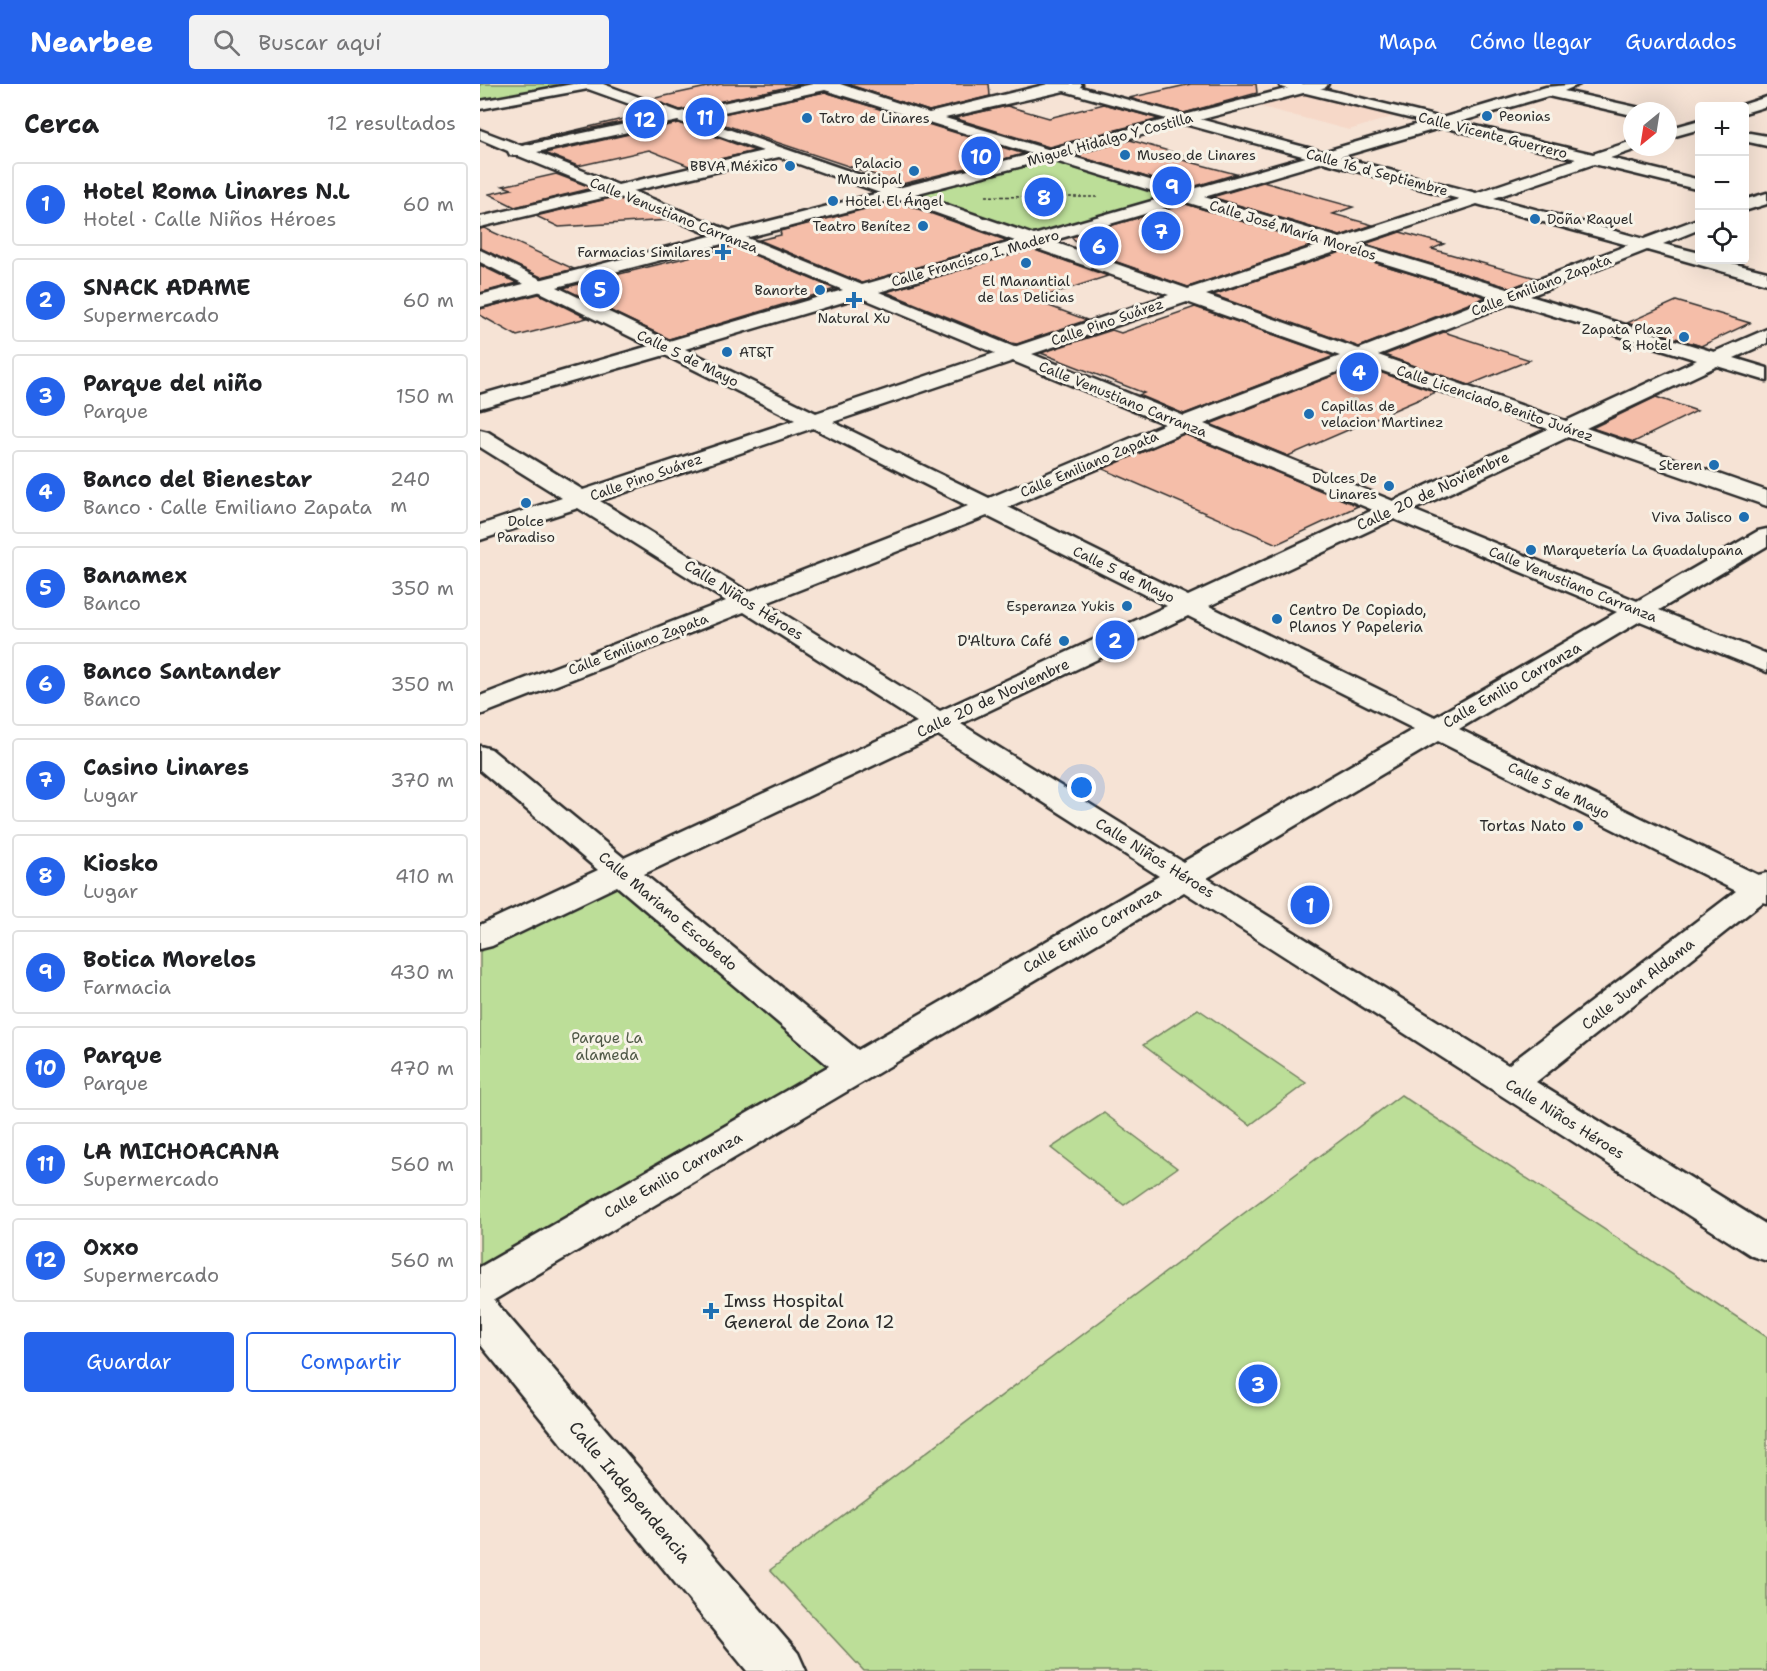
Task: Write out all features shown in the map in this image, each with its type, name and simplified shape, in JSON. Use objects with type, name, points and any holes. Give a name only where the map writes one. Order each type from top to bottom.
[{"type":"street","points":[[480,105],[590,84]]},
{"type":"street","name":"Calle Licenciado Benito Juárez","points":[[590,84],[1767,499]]},
{"type":"street","name":"Calle Vicente Guerrero","points":[[1286,84],[1695,184]]},
{"type":"street","name":"Miguel Hidalgo Y Costilla","points":[[480,301],[1322,84]]},
{"type":"street","points":[[1515,84],[1623,108]]},
{"type":"street","name":"Calle Francisco I. Madero","points":[[480,402],[1573,84]]},
{"type":"street","points":[[490,157],[826,85]]},
{"type":"street","name":"Calle José María Morelos","points":[[826,85],[1767,375]]},
{"type":"street","points":[[928,117],[1065,85]]},
{"type":"street","name":"Calle 16 d Septiembre","points":[[1065,85],[1695,259]]},
{"type":"street","points":[[1749,107],[1767,101]]},
{"type":"street","points":[[1677,120],[1695,124]]},
{"type":"street","points":[[1677,131],[1695,126]]},
{"type":"street","name":"Calle Venustiano Carranza","points":[[480,134],[1767,664]]},
{"type":"street","points":[[1749,137],[1767,141]]},
{"type":"street","name":"Calle Pino Suárez","points":[[480,533],[1623,149]]},
{"type":"street","points":[[480,222],[780,152]]},
{"type":"street","name":"Calle Emiliano Zapata","points":[[480,706],[988,507],[1184,424],[1695,225]]},
{"type":"street","name":"Calle 5 de Mayo","points":[[480,255],[1436,729],[1764,888]]},
{"type":"street","name":"Calle 16 d Septiembre","points":[[1715,264],[1767,278]]},
{"type":"street","name":"Calle 20 de Noviembre","points":[[480,938],[1767,335]]},
{"type":"street","name":"Calle Niños Héroes","points":[[480,437],[747,601],[1767,1245]]},
{"type":"street","name":"Calle Emilio Carranza","points":[[480,1288],[1767,536]]},
{"type":"street","name":"Calle Mariano Escobedo","points":[[480,754],[856,1068]]},
{"type":"street","name":"Calle Juan Aldama","points":[[1509,1084],[1764,888]]},
{"type":"street","name":"Calle Independencia","points":[[480,1313],[780,1671]]},
{"type":"shaded area","points":[[1304,92],[1399,115],[1349,130],[1254,105]]},
{"type":"green space","points":[[480,84],[564,84],[570,86],[480,103]]},
{"type":"green space","points":[[1052,160],[1168,197],[1031,236],[916,195]]},
{"type":"green space","name":"Parque La alameda","points":[[615,886],[828,1065],[480,1268],[480,949]]},
{"type":"green space","points":[[1198,1009],[1306,1083],[1250,1125],[1143,1045]]},
{"type":"green space","points":[[1401,1095],[1767,1337],[1767,1671],[864,1671],[770,1570]]},
{"type":"green space","points":[[1104,1113],[1177,1168],[1124,1205],[1051,1148]]},
{"type":"building","points":[[721,84],[802,84],[680,110],[651,99]]},
{"type":"building","points":[[847,84],[989,84],[990,96],[929,111]]},
{"type":"building","points":[[1191,84],[1256,84],[1257,93],[1184,113],[1129,98]]},
{"type":"building","points":[[825,92],[1024,154],[902,184],[704,118]]},
{"type":"building","points":[[1104,104],[1159,119],[1049,147],[954,118],[1007,106],[1049,118]]},
{"type":"building","points":[[648,113],[655,115],[521,143]]},
{"type":"building","points":[[678,123],[755,151],[689,166],[649,150],[578,166],[545,153]]},
{"type":"building","points":[[1130,140],[1183,155],[1175,158],[1236,174],[1186,189],[1074,155]]},
{"type":"building","points":[[556,174],[593,188],[515,207],[489,194],[512,189],[503,186]]},
{"type":"building","points":[[1263,182],[1353,207],[1333,214],[1373,225],[1340,236],[1212,197]]},
{"type":"building","points":[[615,197],[670,220],[559,227],[536,216]]},
{"type":"building","points":[[896,201],[1008,241],[862,283],[759,240],[781,235],[780,231]]},
{"type":"building","points":[[1186,204],[1316,244],[1188,287],[1083,250],[1071,237]]},
{"type":"building","points":[[484,228],[574,269],[541,277],[480,248],[480,229]]},
{"type":"building","points":[[1400,232],[1444,244],[1432,249],[1536,278],[1511,288],[1365,244]]},
{"type":"building","points":[[733,246],[835,289],[669,339],[563,288]]},
{"type":"building","points":[[1032,249],[1108,276],[1033,300],[1087,320],[1017,344],[886,292]]},
{"type":"building","points":[[1341,252],[1486,297],[1359,347],[1213,295]]},
{"type":"building","points":[[480,265],[517,283],[480,293]]},
{"type":"building","points":[[539,294],[587,318],[517,336],[480,315],[480,309]]},
{"type":"building","points":[[1676,301],[1750,323],[1701,346],[1627,323]]},
{"type":"building","points":[[1195,307],[1334,356],[1184,414],[1139,395],[1144,393],[1041,353],[1112,330],[1121,333]]},
{"type":"building","points":[[1444,332],[1530,360],[1469,385],[1384,355]]},
{"type":"building","name":"Capillas de velacion Martinez","points":[[1360,365],[1436,392],[1288,456],[1210,424]]},
{"type":"building","points":[[1656,397],[1697,411],[1634,442],[1592,428]]},
{"type":"building","points":[[1184,434],[1358,506],[1277,544],[1103,469]]},
{"type":"place","name":"Peonias","points":[[1487,116]]},
{"type":"place","name":"LA MICHOACANA","points":[[705,117]]},
{"type":"place","name":"Tatro de Linares","points":[[807,118]]},
{"type":"place","name":"Oxxo","points":[[645,119]]},
{"type":"place","name":"Museo de Linares","points":[[1125,155]]},
{"type":"place","name":"Parque","points":[[981,156]]},
{"type":"place","name":"BBVA México","points":[[790,166]]},
{"type":"place","name":"Palacio Municipal","points":[[914,171]]},
{"type":"place","name":"Botica Morelos","points":[[1172,186]]},
{"type":"place","name":"Kiosko","points":[[1044,197]]},
{"type":"place","name":"Hotel El Ángel","points":[[833,201]]},
{"type":"place","name":"Doña Raquel","points":[[1535,219]]},
{"type":"place","name":"Teatro Benítez","points":[[923,226]]},
{"type":"place","name":"Casino Linares","points":[[1161,231]]},
{"type":"place","name":"Banco Santander","points":[[1099,246]]},
{"type":"place","name":"Farmacias Similares","points":[[723,252]]},
{"type":"place","name":"El Manantial de las Delicias","points":[[1026,263]]},
{"type":"place","name":"Banamex","points":[[600,289]]},
{"type":"place","name":"Banorte","points":[[820,290]]},
{"type":"place","name":"Natural Xu","points":[[854,300]]},
{"type":"place","name":"Zapata Plaza & Hotel","points":[[1684,337]]},
{"type":"place","name":"AT&T","points":[[727,352]]},
{"type":"place","name":"Banco del Bienestar","points":[[1359,372]]},
{"type":"place","name":"Capillas de velacion Martinez","points":[[1309,414]]},
{"type":"place","name":"Steren","points":[[1714,465]]},
{"type":"place","name":"Dulces De Linares","points":[[1389,486]]},
{"type":"place","name":"Dolce Paradiso","points":[[526,503]]},
{"type":"place","name":"Viva Jalisco","points":[[1744,517]]},
{"type":"place","name":"Marquetería La Guadalupana","points":[[1531,550]]},
{"type":"place","name":"Esperanza Yukis","points":[[1127,606]]},
{"type":"place","name":"Centro De Copiado, Planos Y Papeleria","points":[[1277,619]]},
{"type":"place","name":"SNACK ADAME","points":[[1115,640]]},
{"type":"place","name":"D'Altura Café","points":[[1064,641]]},
{"type":"place","name":"Tortas Nato","points":[[1578,826]]},
{"type":"place","name":"Hotel Roma Linares N.L","points":[[1310,905]]},
{"type":"place","name":"Imss Hospital General de Zona 12","points":[[711,1311]]},
{"type":"place","name":"Parque del niño","points":[[1258,1384]]}]
